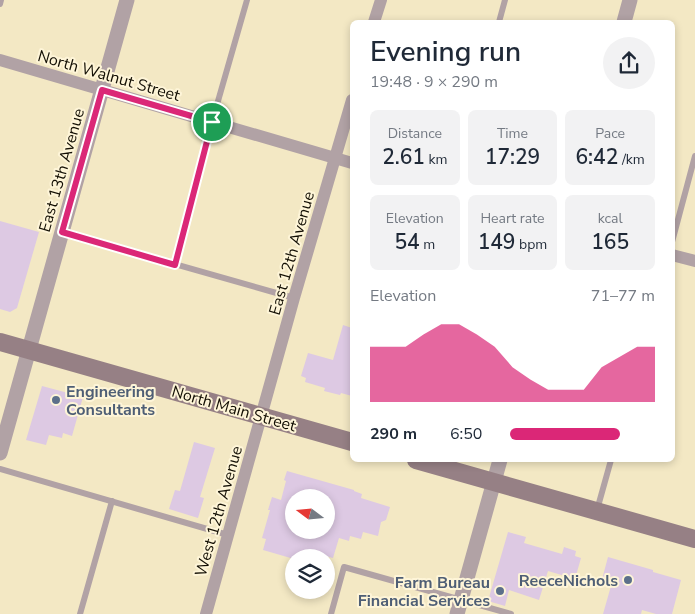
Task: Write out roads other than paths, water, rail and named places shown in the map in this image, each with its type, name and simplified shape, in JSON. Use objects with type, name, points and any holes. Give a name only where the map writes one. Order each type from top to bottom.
[{"type":"main road","name":"North Main Street","points":[[0,342],[350,441]]},
{"type":"main road","points":[[423,462],[695,539]]},
{"type":"street","name":"East 13th Avenue","points":[[0,453],[127,0]]},
{"type":"street","points":[[375,20],[381,0]]},
{"type":"street","points":[[625,20],[630,0]]},
{"type":"street","name":"North Walnut Street","points":[[0,60],[350,162]]},
{"type":"street","name":"East 12th Avenue","points":[[261,416],[350,107]]},
{"type":"street","points":[[675,256],[695,261]]},
{"type":"street","name":"West 12th Avenue","points":[[206,614],[261,416]]},
{"type":"street","points":[[459,607],[499,462]]},
{"type":"lane","points":[[0,4],[1,0]]},
{"type":"lane","points":[[175,265],[212,122],[247,0]]},
{"type":"lane","points":[[500,20],[505,0]]},
{"type":"lane","points":[[675,231],[695,156]]},
{"type":"lane","points":[[62,232],[294,298]]},
{"type":"lane","points":[[596,511],[610,462]]},
{"type":"lane","points":[[0,469],[228,535]]},
{"type":"lane","points":[[80,614],[112,501]]},
{"type":"lane","points":[[330,614],[344,567],[459,607],[511,614]]},
{"type":"place","name":"Engineering Consultants","points":[[56,400]]},
{"type":"place","name":"ReeceNichols","points":[[628,580]]},
{"type":"place","name":"Farm Bureau Financial Services","points":[[500,591]]}]
